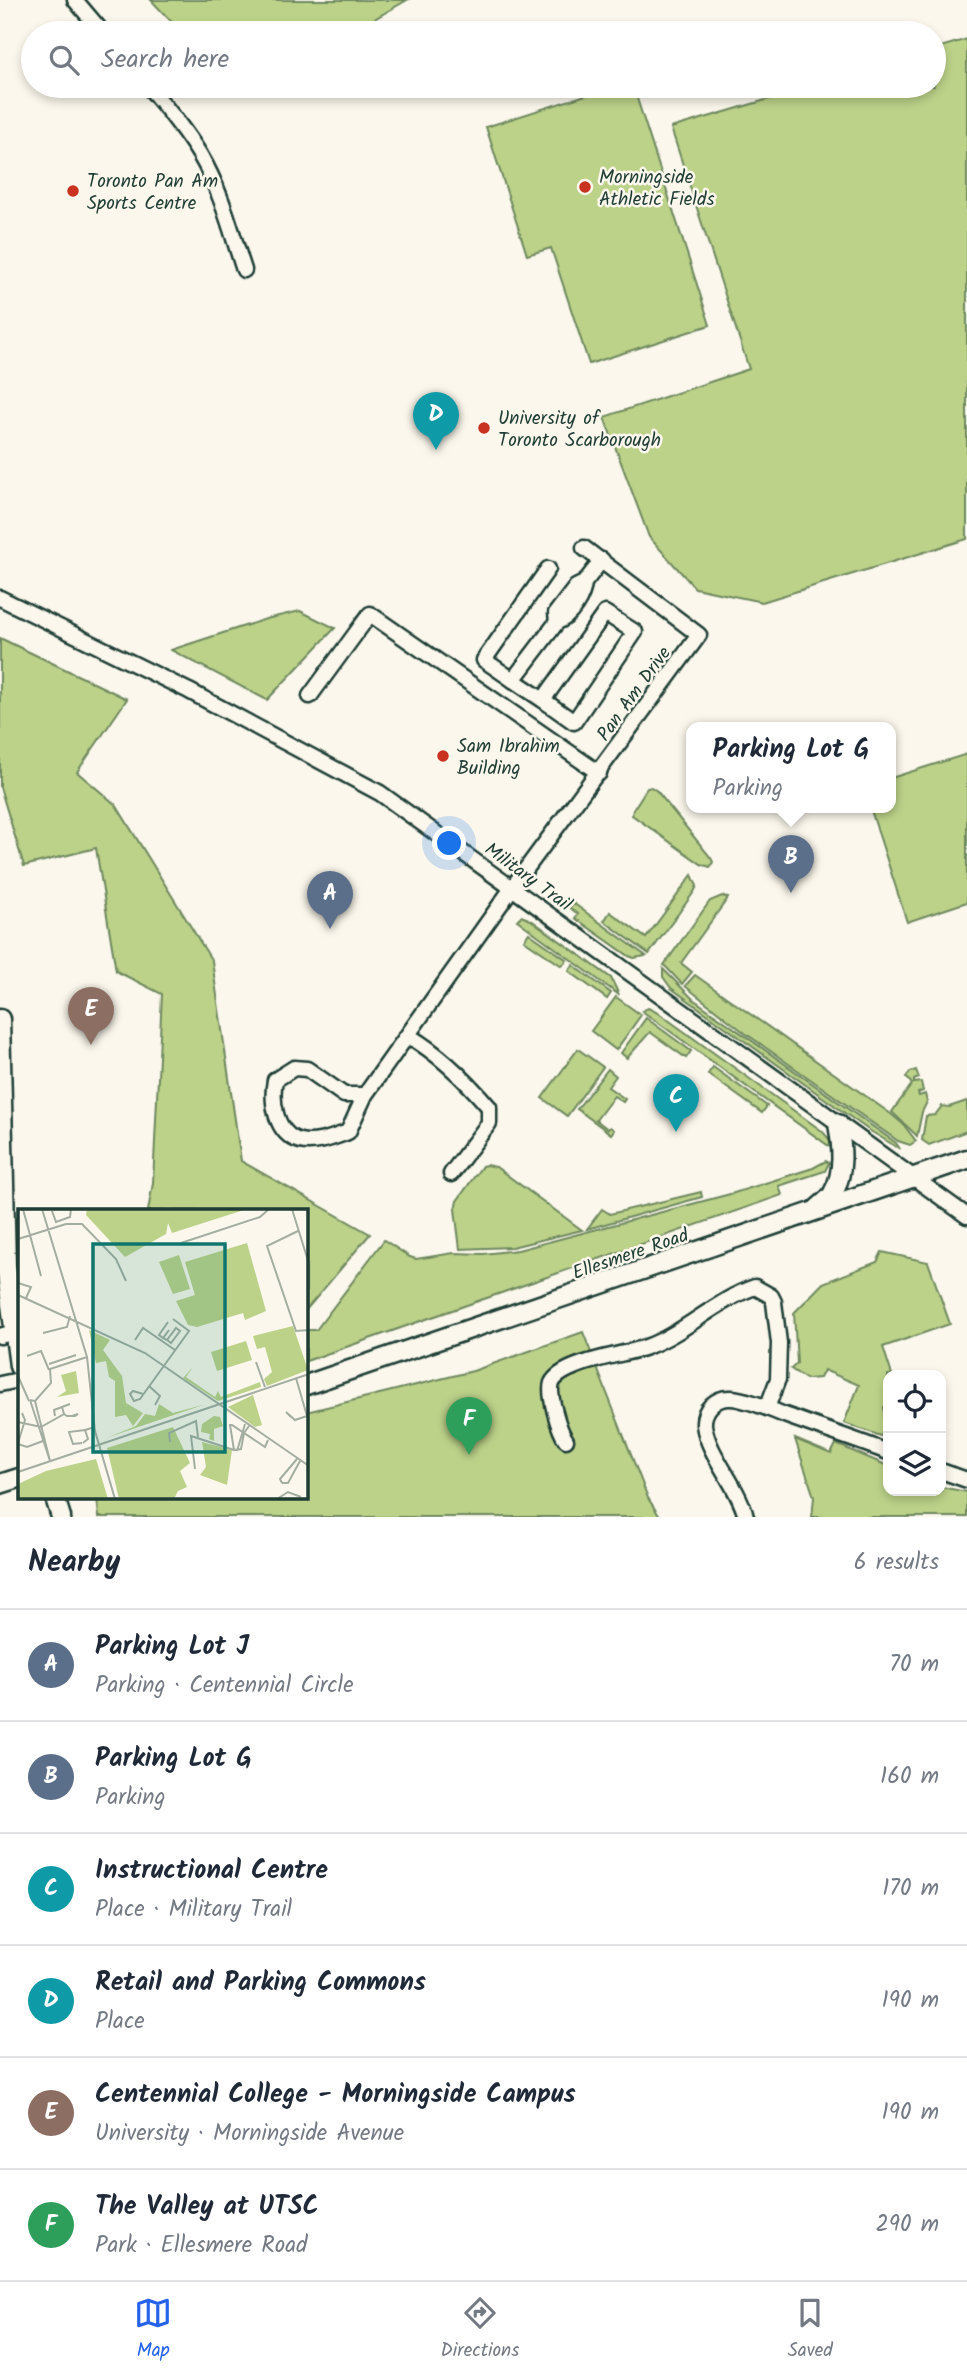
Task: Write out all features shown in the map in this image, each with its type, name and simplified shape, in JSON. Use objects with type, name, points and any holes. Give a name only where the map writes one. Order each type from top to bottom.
[{"type":"main road","points":[[0,1019],[7,1334],[18,1363]]},
{"type":"main road","points":[[814,1211],[833,1194],[839,1174],[842,1150],[838,1124]]},
{"type":"main road","name":"Ellesmere Road","points":[[308,1384],[967,1159]]},
{"type":"main road","points":[[0,1484],[18,1478]]},
{"type":"main road","points":[[56,1500],[61,1517]]},
{"type":"street","points":[[75,0],[93,21]]},
{"type":"street","points":[[159,98],[200,155],[224,209],[244,270]]},
{"type":"street","name":"Pan Am Drive","points":[[365,1095],[344,1095],[307,1069],[294,1068],[275,1080],[274,1109],[283,1130],[299,1141],[325,1140],[348,1132],[365,1095],[512,888],[699,635],[584,548]]},
{"type":"street","points":[[513,680],[557,622],[556,613],[602,560]]},
{"type":"street","points":[[543,700],[605,612],[635,632],[574,722],[484,660],[548,569]]},
{"type":"street","name":"Military Trail","points":[[0,598],[108,649],[380,793],[967,1216]]},
{"type":"street","points":[[310,696],[370,614],[599,773]]},
{"type":"street","points":[[409,1036],[433,1053],[489,1107],[489,1123],[452,1174]]},
{"type":"street","points":[[566,1440],[560,1433],[551,1391],[552,1384],[569,1368],[648,1347],[755,1287],[771,1296],[778,1331],[778,1379],[767,1408]]},
{"type":"street","points":[[0,1384],[18,1380]]},
{"type":"street","points":[[746,1517],[736,1490],[706,1433],[704,1419],[710,1407],[720,1399],[732,1398],[767,1408],[883,1450]]},
{"type":"street","points":[[946,1473],[967,1480]]},
{"type":"green space","points":[[151,0],[407,0],[371,21],[171,21]]},
{"type":"green space","points":[[967,39],[967,539],[762,602],[695,588],[649,537],[604,417],[749,369],[671,128],[772,98],[946,98],[946,45]]},
{"type":"green space","name":"Morningside Athletic Fields","points":[[577,98],[637,98],[710,325],[589,364],[551,248],[527,255],[486,127]]},
{"type":"green space","points":[[300,611],[335,628],[267,700],[171,650],[266,619]]},
{"type":"green space","points":[[0,638],[127,699],[77,772],[116,805],[212,961],[241,1161],[370,1234],[308,1308],[308,1209],[148,1209],[153,1183],[162,994],[116,971],[96,848],[24,866],[0,787]]},
{"type":"green space","points":[[967,754],[967,902],[907,922],[872,813],[896,813],[896,776]]},
{"type":"green space","points":[[651,787],[711,858],[713,862],[710,867],[701,864],[632,815],[647,788]]},
{"type":"green space","points":[[692,875],[697,886],[694,892],[649,954],[604,921],[610,912],[646,938]]},
{"type":"green space","points":[[722,896],[728,898],[681,963],[692,972],[682,984],[664,965],[710,901]]},
{"type":"green space","points":[[573,903],[646,956],[629,956],[575,918],[578,914],[570,908]]},
{"type":"green space","points":[[521,916],[531,920],[611,978],[619,995],[517,920]]},
{"type":"green space","points":[[529,933],[567,960],[562,966],[524,940]]},
{"type":"green space","points":[[573,965],[611,993],[607,999],[569,971]]},
{"type":"green space","points":[[663,969],[693,999],[896,1143],[900,1149],[867,1129],[671,988],[663,977]]},
{"type":"green space","points":[[695,975],[891,1114],[916,1141],[910,1145],[898,1141],[745,1033],[685,986]]},
{"type":"green space","points":[[616,997],[641,1015],[616,1050],[591,1031]]},
{"type":"green space","points":[[648,1008],[822,1131],[830,1140],[833,1149],[642,1011]]},
{"type":"green space","points":[[646,1018],[691,1051],[686,1058],[650,1032],[627,1058],[621,1053]]},
{"type":"green space","points":[[578,1049],[603,1067],[567,1116],[542,1098]]},
{"type":"green space","points":[[713,1067],[767,1106],[762,1113],[708,1074]]},
{"type":"green space","points":[[608,1069],[616,1076],[608,1087],[625,1099],[623,1102],[614,1096],[596,1120],[614,1130],[611,1134],[577,1109]]},
{"type":"green space","points":[[916,1070],[919,1078],[914,1080],[914,1083],[921,1082],[923,1091],[918,1093],[919,1096],[925,1094],[927,1102],[917,1136],[892,1112],[912,1084],[906,1077]]},
{"type":"green space","points":[[967,1101],[967,1131],[929,1145],[922,1140],[926,1116],[935,1115],[942,1106],[949,1107]]},
{"type":"green space","points":[[826,1161],[829,1163],[825,1171],[779,1186],[782,1195],[308,1360],[308,1330],[316,1330],[384,1240],[416,1259],[454,1253],[483,1254],[518,1250],[734,1193],[813,1168]]},
{"type":"green space","points":[[482,1166],[496,1167],[582,1230],[512,1247],[460,1249],[455,1209],[457,1201]]},
{"type":"green space","points":[[701,1192],[702,1197],[587,1229],[602,1209],[610,1214]]},
{"type":"green space","points":[[882,1252],[928,1262],[950,1324],[883,1347],[890,1370],[883,1370],[881,1436],[844,1423],[859,1385],[824,1370],[820,1378],[806,1379],[791,1369],[797,1363],[794,1313],[823,1283],[877,1262]]},
{"type":"green space","points":[[583,1332],[648,1498],[660,1517],[99,1517],[97,1500],[308,1500],[308,1412],[473,1371]]},
{"type":"green space","points":[[795,1439],[831,1454],[836,1444],[883,1464],[883,1496],[946,1496],[946,1488],[967,1492],[967,1517],[812,1517],[814,1497]]},
{"type":"place","name":"Morningside Athletic Fields","points":[[585,187]]},
{"type":"place","name":"Toronto Pan Am Sports Centre","points":[[73,191]]},
{"type":"place","name":"University of Toronto Scarborough","points":[[484,428]]},
{"type":"place","name":"Retail and Parking Commons","points":[[436,450]]},
{"type":"place","name":"Sam Ibrahim Building","points":[[443,756]]},
{"type":"place","name":"Parking Lot G","points":[[791,893]]},
{"type":"place","name":"Parking Lot J","points":[[330,929]]},
{"type":"place","name":"Centennial College - Morningside Campus","points":[[91,1045]]},
{"type":"place","name":"Instructional Centre","points":[[676,1132]]},
{"type":"place","name":"The Valley at UTSC","points":[[469,1455]]}]
